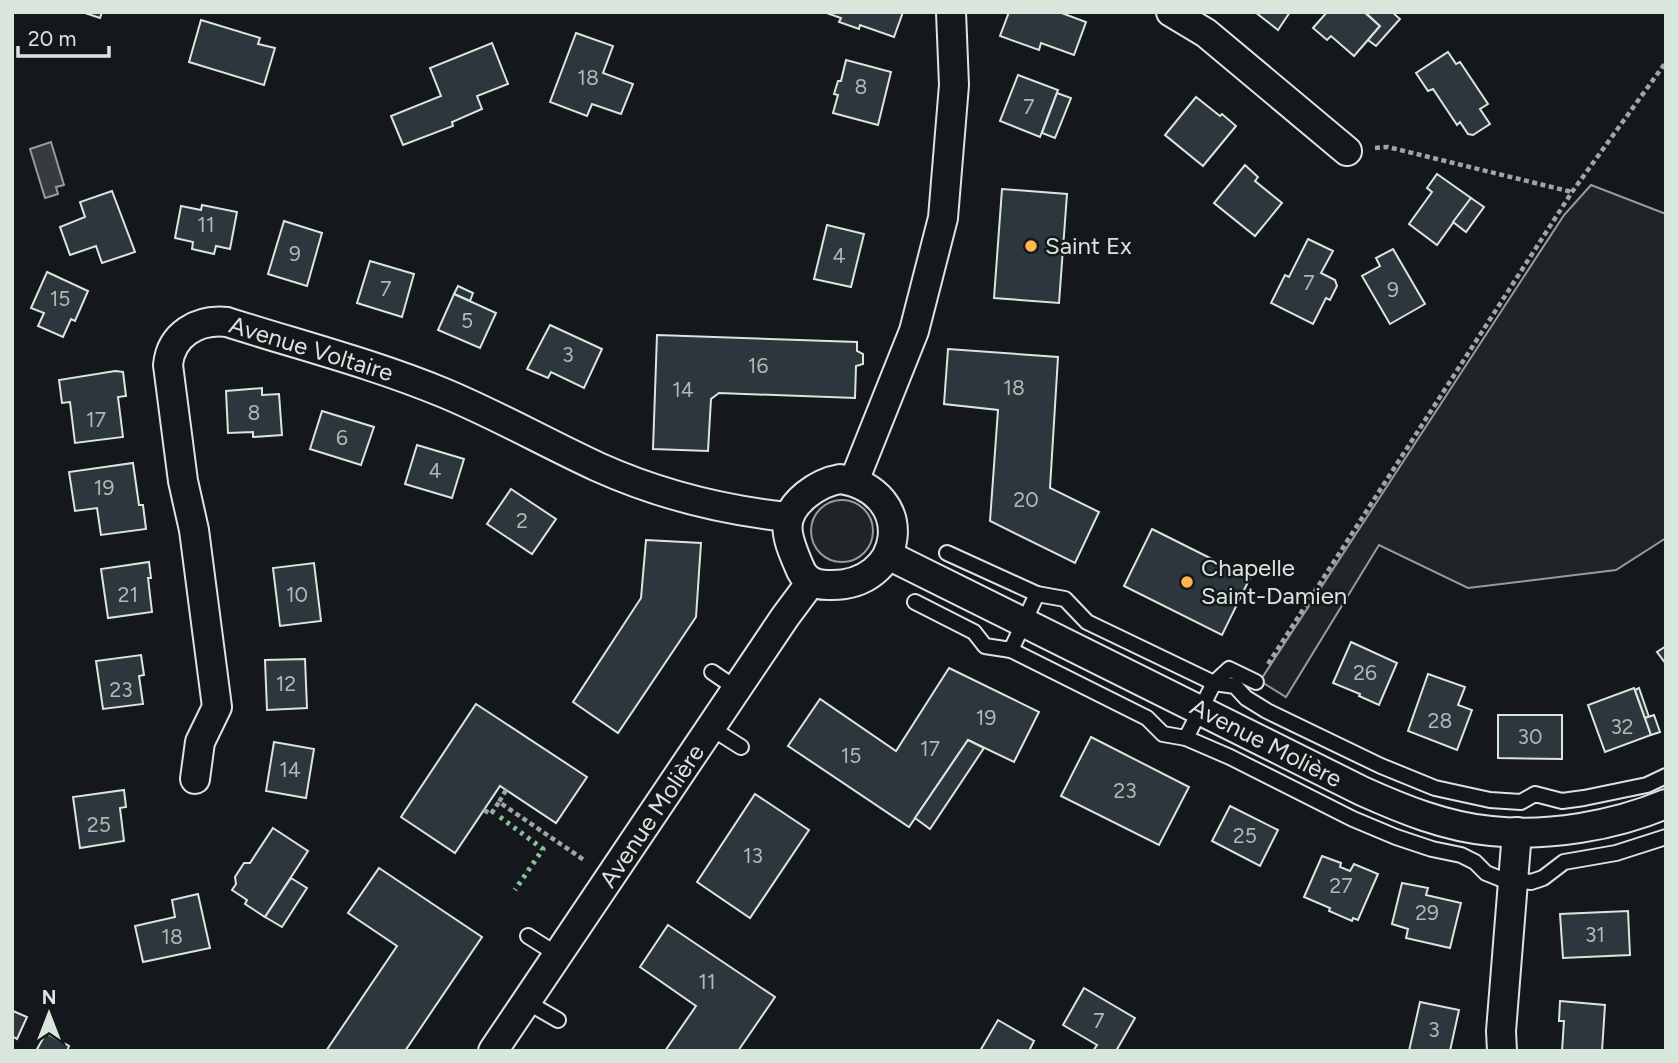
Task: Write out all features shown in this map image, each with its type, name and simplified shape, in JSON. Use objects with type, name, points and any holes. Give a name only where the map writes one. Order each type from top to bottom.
[{"type":"street","points":[[854,481],[914,331],[943,218],[954,85],[951,12]]},
{"type":"street","points":[[1171,12],[1206,33],[1347,151]]},
{"type":"street","name":"Avenue Voltaire","points":[[195,779],[200,743],[217,707],[194,530],[183,481],[168,365],[177,342],[195,325],[209,321],[226,322],[410,380],[500,419],[597,467],[669,494],[725,508],[787,517]]},
{"type":"street","points":[[830,481],[854,481],[875,492],[887,508],[893,525],[892,545],[888,555],[876,570],[855,583],[824,586],[811,582],[799,567],[788,533],[787,517],[791,508],[813,490],[830,481]]},
{"type":"street","name":"Avenue Molière","points":[[888,555],[1388,803],[1458,825],[1489,831],[1519,817],[1564,829],[1610,822],[1666,803]]},
{"type":"street","name":"Avenue Molière","points":[[494,1051],[811,582]]},
{"type":"street","points":[[1502,1051],[1501,1031],[1519,817]]},
{"type":"lane","points":[[947,553],[1037,594],[1065,599],[1087,622],[1214,683],[1235,686],[1246,698],[1266,711],[1381,766],[1435,788],[1490,800],[1519,817],[1535,794],[1562,801],[1584,798],[1647,785],[1666,776]]},
{"type":"lane","points":[[1011,650],[1037,594]]},
{"type":"lane","points":[[915,602],[974,632],[985,646],[1011,650],[1147,718],[1163,734],[1186,738],[1230,757],[1353,819],[1408,841],[1461,855],[1475,862],[1486,873],[1514,881],[1531,882],[1543,878],[1564,862],[1616,853],[1666,837]]},
{"type":"lane","points":[[1186,738],[1214,683],[1229,669],[1256,682]]},
{"type":"lane","points":[[712,672],[737,689]]},
{"type":"lane","points":[[711,728],[741,747]]},
{"type":"lane","points":[[528,936],[558,955]]},
{"type":"lane","points":[[527,1002],[558,1020]]},
{"type":"path","points":[[1256,682],[1572,192],[1666,62]]},
{"type":"path","points":[[1347,151],[1388,147],[1572,192]]},
{"type":"path","points":[[484,810],[491,814],[506,790]]},
{"type":"path","points":[[499,802],[584,860]]},
{"type":"shaded area","points":[[51,142],[64,185],[56,187],[58,194],[45,198],[30,149]]},
{"type":"shaded area","points":[[1591,185],[1666,214],[1666,538],[1616,570],[1468,588],[1379,545],[1286,697],[1260,681],[1564,215]]},
{"type":"shaded area","points":[[842,500],[864,509],[873,531],[864,553],[842,562],[820,553],[811,531],[820,509]]},
{"type":"building","points":[[82,12],[102,12],[100,18]]},
{"type":"building","points":[[824,12],[903,12],[894,37],[860,25],[859,29],[839,22],[841,18]]},
{"type":"building","points":[[1009,12],[1059,12],[1086,22],[1074,55],[1041,43],[1039,50],[1000,36]]},
{"type":"building","points":[[1255,12],[1290,12],[1278,30]]},
{"type":"building","points":[[1327,12],[1364,12],[1380,26],[1354,56],[1331,36],[1327,40],[1313,28]]},
{"type":"building","points":[[1368,12],[1392,12],[1400,19],[1376,46],[1368,40],[1380,26]]},
{"type":"building","points":[[201,20],[260,38],[258,44],[275,48],[264,85],[189,62]]},
{"type":"building","points":[[576,33],[613,46],[603,73],[633,84],[621,114],[592,104],[587,116],[550,102]]},
{"type":"building","points":[[492,43],[508,84],[477,96],[482,109],[452,122],[453,126],[403,145],[391,116],[441,96],[430,68]]},
{"type":"building","points":[[1448,52],[1456,64],[1460,62],[1488,104],[1480,109],[1490,124],[1473,135],[1468,134],[1460,122],[1457,125],[1433,89],[1428,91],[1416,73]]},
{"type":"building","points":[[846,60],[891,72],[878,125],[833,113],[838,95],[834,94],[838,81],[841,81]]},
{"type":"building","points":[[1018,75],[1058,90],[1040,137],[1000,121]]},
{"type":"building","points":[[1057,93],[1071,98],[1055,138],[1042,133]]},
{"type":"building","points":[[1196,97],[1236,126],[1203,166],[1165,135]]},
{"type":"building","points":[[1245,165],[1258,177],[1255,181],[1282,203],[1255,236],[1214,203]]},
{"type":"building","points":[[1437,174],[1471,198],[1437,245],[1409,224],[1432,192],[1427,188]]},
{"type":"building","name":"Saint Ex","points":[[1002,189],[1067,194],[1059,303],[994,298]]},
{"type":"building","points":[[112,191],[135,252],[102,263],[96,246],[70,255],[60,227],[85,217],[80,202]]},
{"type":"building","points":[[1471,198],[1484,207],[1466,232],[1453,222]]},
{"type":"building","points":[[202,205],[237,212],[230,249],[216,246],[214,254],[192,249],[193,242],[175,238],[181,206],[201,210]]},
{"type":"building","points":[[284,221],[322,233],[307,286],[268,274]]},
{"type":"building","points":[[827,225],[864,234],[851,287],[814,279]]},
{"type":"building","points":[[1308,239],[1333,251],[1321,273],[1335,280],[1337,286],[1330,300],[1326,298],[1313,324],[1271,303],[1285,275],[1289,277]]},
{"type":"building","points":[[1393,249],[1425,304],[1390,324],[1362,276],[1380,266],[1376,258]]},
{"type":"building","points":[[370,261],[414,274],[402,317],[357,303]]},
{"type":"building","points":[[47,272],[88,291],[75,321],[71,319],[63,337],[38,326],[44,313],[31,308]]},
{"type":"building","points":[[458,286],[473,293],[470,301],[454,294]]},
{"type":"building","points":[[454,294],[496,313],[480,348],[438,330]]},
{"type":"building","points":[[550,325],[602,349],[584,388],[551,372],[548,378],[527,369]]},
{"type":"building","points":[[657,335],[857,342],[857,351],[863,354],[863,364],[856,366],[855,398],[719,393],[711,399],[708,451],[653,449]]},
{"type":"building","points":[[948,349],[1058,357],[1050,488],[1099,512],[1075,563],[990,521],[998,410],[944,404]]},
{"type":"building","points":[[123,372],[126,396],[118,397],[123,437],[75,443],[70,402],[62,403],[59,380]]},
{"type":"building","points":[[262,388],[262,395],[279,394],[282,435],[253,437],[253,432],[228,433],[226,391]]},
{"type":"building","points":[[322,411],[374,427],[361,465],[310,449]]},
{"type":"building","points":[[417,445],[464,459],[452,498],[405,484]]},
{"type":"building","points":[[133,463],[139,505],[143,505],[146,529],[101,535],[97,508],[75,511],[69,472]]},
{"type":"building","points":[[511,489],[556,519],[532,554],[487,524]]},
{"type":"building","name":"Chapelle Saint-Damien","points":[[1152,529],[1250,578],[1222,635],[1124,586]]},
{"type":"building","points":[[646,540],[701,543],[696,617],[618,733],[573,702],[641,598]]},
{"type":"building","points":[[149,562],[152,612],[108,618],[101,569]]},
{"type":"building","points":[[314,563],[321,621],[280,626],[273,568]]},
{"type":"building","points":[[1351,642],[1397,663],[1379,705],[1333,683]]},
{"type":"building","points":[[1666,646],[1666,664],[1657,652]]},
{"type":"building","points":[[141,655],[144,675],[139,676],[143,704],[103,709],[96,661]]},
{"type":"building","points":[[305,659],[307,708],[267,710],[265,660]]},
{"type":"building","points":[[949,668],[1039,712],[1014,762],[968,740],[909,827],[788,746],[820,699],[896,751]]},
{"type":"building","points":[[1428,674],[1465,687],[1458,705],[1472,710],[1457,750],[1408,731]]},
{"type":"building","points":[[1634,688],[1651,735],[1605,752],[1588,705]]},
{"type":"building","points":[[1639,688],[1649,717],[1645,718],[1635,690]]},
{"type":"building","points":[[476,704],[587,777],[556,823],[500,786],[455,853],[401,817]]},
{"type":"building","points":[[1498,715],[1562,715],[1562,759],[1498,758]]},
{"type":"building","points":[[1654,715],[1660,732],[1651,735],[1645,718]]},
{"type":"building","points":[[1091,737],[1189,787],[1159,845],[1061,796]]},
{"type":"building","points":[[968,740],[984,748],[930,829],[915,818]]},
{"type":"building","points":[[274,742],[314,749],[306,798],[266,791]]},
{"type":"building","points":[[124,790],[126,807],[120,808],[124,841],[80,848],[73,797]]},
{"type":"building","points":[[755,794],[809,830],[750,918],[697,882]]},
{"type":"building","points":[[1230,806],[1278,830],[1260,866],[1212,841]]},
{"type":"building","points":[[273,828],[308,851],[265,917],[245,904],[247,900],[232,890],[236,884],[235,877],[244,863],[250,863]]},
{"type":"building","points":[[1322,856],[1341,863],[1340,867],[1350,871],[1354,864],[1378,874],[1358,920],[1353,918],[1352,921],[1304,897]]},
{"type":"building","points":[[379,868],[482,937],[405,1051],[326,1051],[397,946],[348,913]]},
{"type":"building","points":[[291,878],[307,888],[282,927],[265,917]]},
{"type":"building","points":[[1402,883],[1428,888],[1426,895],[1461,903],[1450,948],[1406,938],[1408,929],[1392,924]]},
{"type":"building","points":[[198,894],[210,948],[143,962],[135,926],[175,917],[172,900]]},
{"type":"building","points":[[1628,911],[1630,955],[1563,958],[1560,914]]},
{"type":"building","points":[[668,925],[775,997],[738,1051],[665,1051],[696,1006],[640,967]]},
{"type":"building","points":[[1084,988],[1135,1018],[1116,1051],[1093,1051],[1097,1045],[1063,1025]]},
{"type":"building","points":[[1560,1001],[1605,1005],[1602,1051],[1562,1051],[1564,1021],[1559,1021]]},
{"type":"building","points":[[1420,1002],[1459,1010],[1450,1051],[1409,1051]]},
{"type":"building","points":[[13,1011],[27,1017],[17,1039],[12,1036]]},
{"type":"building","points":[[998,1020],[1034,1041],[1029,1051],[980,1051]]},
{"type":"building","points":[[46,1033],[69,1046],[67,1051],[36,1051]]},
{"type":"hedge","points":[[500,817],[543,849],[515,890]]},
{"type":"place","name":"Saint Ex","points":[[1031,246]]},
{"type":"place","name":"Chapelle Saint-Damien","points":[[1187,582]]}]
